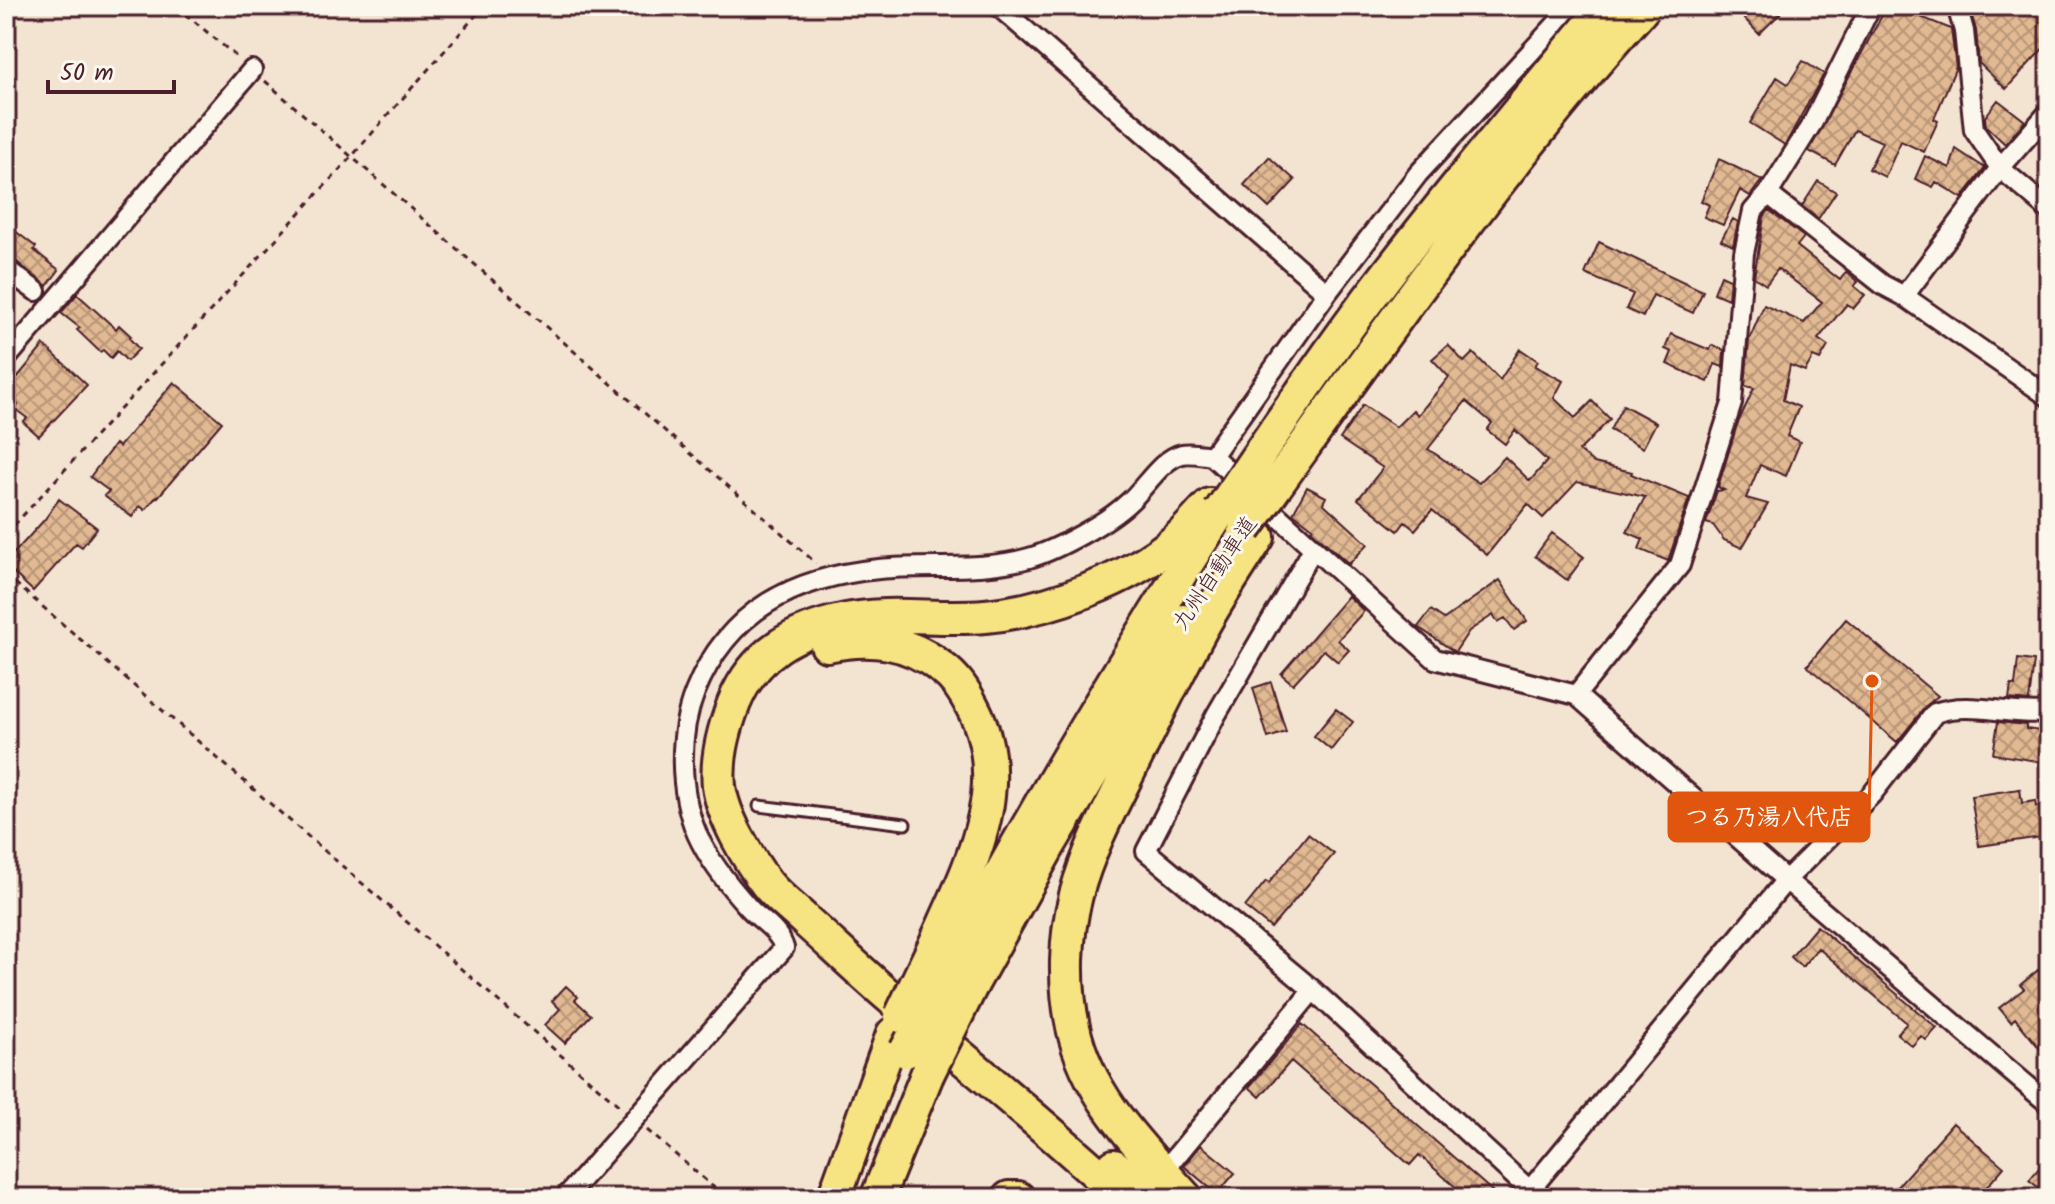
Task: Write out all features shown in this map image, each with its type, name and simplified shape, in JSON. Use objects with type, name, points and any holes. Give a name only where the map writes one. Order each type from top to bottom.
[{"type":"highway","name":"九州自動車道","points":[[837,1198],[900,1042],[952,966],[1077,739],[1233,521],[1286,413],[1359,311],[1479,159],[1606,6]]},
{"type":"highway","points":[[1186,1198],[1126,1130],[1103,1097],[1085,1063],[1073,1028],[1066,971],[1069,932],[1076,895],[1089,857],[1192,645],[1233,521],[1388,329],[1511,168],[1645,6]]},
{"type":"highway","points":[[1124,1198],[863,974],[768,886],[743,847],[719,787],[723,730],[738,694],[758,662],[794,635],[815,627],[881,615],[984,616],[1042,607],[1098,586],[1174,542],[1233,521]]},
{"type":"highway","points":[[952,966],[990,789],[989,752],[981,723],[954,677],[913,649],[875,639],[806,650],[759,692],[746,719],[738,751],[740,790],[759,837],[794,884],[1152,1198]]},
{"type":"highway","name":"九州自動車道","points":[[877,1198],[927,1075],[952,966]]},
{"type":"highway","points":[[1009,1198],[1018,1198]]},
{"type":"street","points":[[998,6],[1327,293]]},
{"type":"street","points":[[1212,456],[1327,293],[1418,174],[1573,6]]},
{"type":"street","points":[[1576,695],[1680,565],[1732,403],[1744,253],[1753,211],[1768,194],[1813,122],[1871,6]]},
{"type":"street","points":[[1957,6],[1964,31],[1974,130],[2000,168],[2049,210]]},
{"type":"street","points":[[6,359],[13,337],[252,70]]},
{"type":"street","points":[[1904,296],[2000,168],[2049,112]]},
{"type":"street","points":[[1768,194],[1883,285],[1904,296],[2049,397]]},
{"type":"street","points":[[6,269],[36,291]]},
{"type":"street","points":[[565,1198],[784,948],[782,938],[750,909],[714,864],[697,833],[692,797],[683,768],[687,721],[701,675],[725,640],[749,613],[776,596],[827,577],[879,569],[974,568],[1030,558],[1068,542],[1128,504],[1173,458],[1184,453],[1212,456],[1435,659],[1576,695],[1786,880],[2049,1104]]},
{"type":"street","points":[[1313,549],[1216,715],[1146,851],[1313,990],[1534,1194],[1786,880],[1872,794],[1935,713],[1950,708],[2029,714],[2049,712]]},
{"type":"street","points":[[1173,1160],[1313,990]]},
{"type":"lane","points":[[759,806],[905,824]]},
{"type":"path","points":[[176,6],[353,155],[815,561],[827,577]]},
{"type":"path","points":[[6,534],[353,155],[484,6]]},
{"type":"path","points":[[6,575],[726,1198]]},
{"type":"building","points":[[1750,6],[1788,6],[1759,34],[1741,15]]},
{"type":"building","points":[[1887,6],[1926,6],[1921,17],[1951,29],[1956,67],[1924,152],[1901,141],[1885,177],[1869,169],[1882,142],[1855,130],[1835,165],[1809,151]]},
{"type":"building","points":[[1969,6],[2049,6],[2049,42],[2006,89],[1979,63],[1976,30]]},
{"type":"building","points":[[1803,61],[1824,74],[1785,145],[1750,123],[1777,77],[1788,84]]},
{"type":"building","points":[[1998,100],[2025,121],[2005,144],[1986,126],[1985,117]]},
{"type":"building","points":[[1956,149],[1985,168],[1962,198],[1936,182],[1933,187],[1915,179],[1925,156],[1950,168]]},
{"type":"building","points":[[1269,157],[1295,180],[1269,208],[1244,185]]},
{"type":"building","points":[[1719,159],[1762,180],[1750,196],[1740,190],[1723,225],[1704,217],[1709,205],[1701,201]]},
{"type":"building","points":[[1818,181],[1836,192],[1818,219],[1802,206]]},
{"type":"building","points":[[1769,210],[1804,237],[1797,246],[1840,280],[1846,272],[1858,282],[1854,286],[1865,295],[1853,309],[1847,304],[1818,339],[1828,346],[1820,360],[1813,357],[1805,371],[1790,365],[1783,400],[1799,407],[1787,436],[1800,442],[1786,476],[1760,465],[1746,498],[1768,504],[1742,548],[1724,540],[1713,525],[1706,523],[1717,491],[1724,490],[1718,487],[1737,425],[1754,388],[1745,386],[1749,340],[1764,305],[1804,323],[1822,302],[1778,269],[1766,285],[1754,277],[1764,217]]},
{"type":"building","points":[[1733,219],[1738,222],[1733,246],[1721,240]]},
{"type":"building","points":[[6,224],[59,270],[47,286],[13,259],[6,257]]},
{"type":"building","points":[[1599,242],[1703,291],[1693,313],[1653,295],[1643,317],[1626,309],[1633,294],[1585,274]]},
{"type":"building","points":[[1721,275],[1730,279],[1728,299],[1714,293]]},
{"type":"building","points":[[77,294],[116,329],[119,325],[131,336],[129,338],[139,349],[127,361],[117,351],[111,358],[103,350],[100,352],[77,330],[80,328],[61,313]]},
{"type":"building","points":[[1671,334],[1710,350],[1712,345],[1724,350],[1723,367],[1715,364],[1708,382],[1667,364],[1672,352],[1665,349]]},
{"type":"building","points":[[44,345],[87,385],[39,436],[23,422],[27,418],[15,409],[18,405],[6,394],[6,371],[16,379]]},
{"type":"building","points":[[1448,345],[1464,362],[1473,353],[1500,380],[1520,349],[1538,361],[1535,366],[1563,381],[1554,398],[1575,418],[1592,401],[1610,419],[1579,451],[1594,463],[1632,472],[1689,498],[1668,561],[1639,549],[1643,539],[1627,532],[1645,497],[1577,482],[1543,518],[1528,504],[1487,555],[1432,510],[1415,530],[1405,522],[1398,531],[1358,499],[1383,468],[1340,439],[1363,405],[1396,427],[1413,410],[1418,415],[1449,377],[1432,359]],"holes":[[[1466,401],[1492,423],[1487,430],[1505,444],[1515,430],[1547,461],[1530,481],[1505,457],[1479,483],[1428,449]]]},
{"type":"building","points":[[174,382],[222,422],[158,497],[145,510],[140,506],[132,517],[104,496],[109,491],[90,477],[115,444],[119,447]]},
{"type":"building","points":[[1623,405],[1656,423],[1643,448],[1610,430]]},
{"type":"building","points":[[1307,487],[1326,497],[1323,503],[1368,544],[1349,564],[1293,513]]},
{"type":"building","points":[[59,499],[97,528],[82,547],[76,543],[33,591],[6,566],[6,562]]},
{"type":"building","points":[[1552,533],[1584,557],[1567,580],[1535,556]]},
{"type":"building","points":[[1500,580],[1527,621],[1514,630],[1505,618],[1498,622],[1493,615],[1469,631],[1455,652],[1418,627],[1431,610],[1444,619]]},
{"type":"building","points":[[1348,596],[1364,611],[1338,640],[1349,650],[1338,662],[1324,650],[1293,684],[1281,674]]},
{"type":"building","points":[[1846,619],[1938,696],[1897,742],[1807,666]]},
{"type":"building","points":[[2018,659],[2034,661],[2029,701],[2009,699],[2011,685],[2015,686]]},
{"type":"building","points":[[1271,682],[1286,732],[1268,738],[1253,688]]},
{"type":"building","points":[[1336,709],[1353,722],[1331,750],[1314,736]]},
{"type":"building","points":[[1998,722],[2026,725],[2026,729],[2048,732],[2043,762],[1993,754]]},
{"type":"building","points":[[2020,789],[2022,803],[2035,801],[2036,807],[2046,805],[2049,836],[1979,846],[1971,796]]},
{"type":"building","points":[[1308,834],[1334,854],[1271,928],[1245,907],[1266,881],[1269,883]]},
{"type":"building","points":[[1817,926],[1937,1028],[1926,1040],[1921,1036],[1912,1046],[1897,1034],[1907,1023],[1818,948],[1802,967],[1791,957]]},
{"type":"building","points":[[2038,970],[2049,984],[2049,1060],[2015,1018],[2011,1022],[1999,1008],[2024,989],[2020,985]]},
{"type":"building","points":[[566,986],[591,1015],[565,1043],[545,1025],[560,1009],[552,1001]]},
{"type":"building","points":[[1302,1024],[1500,1198],[1468,1198],[1419,1155],[1410,1165],[1291,1061],[1260,1097],[1249,1087]]},
{"type":"building","points":[[1953,1123],[2004,1167],[1977,1198],[1887,1198]]},
{"type":"building","points":[[1201,1145],[1235,1173],[1217,1194],[1184,1166]]},
{"type":"building","points":[[2049,1156],[2049,1196],[2029,1180]]},
{"type":"place","name":"つる乃湯八代店","points":[[1872,681]]}]
